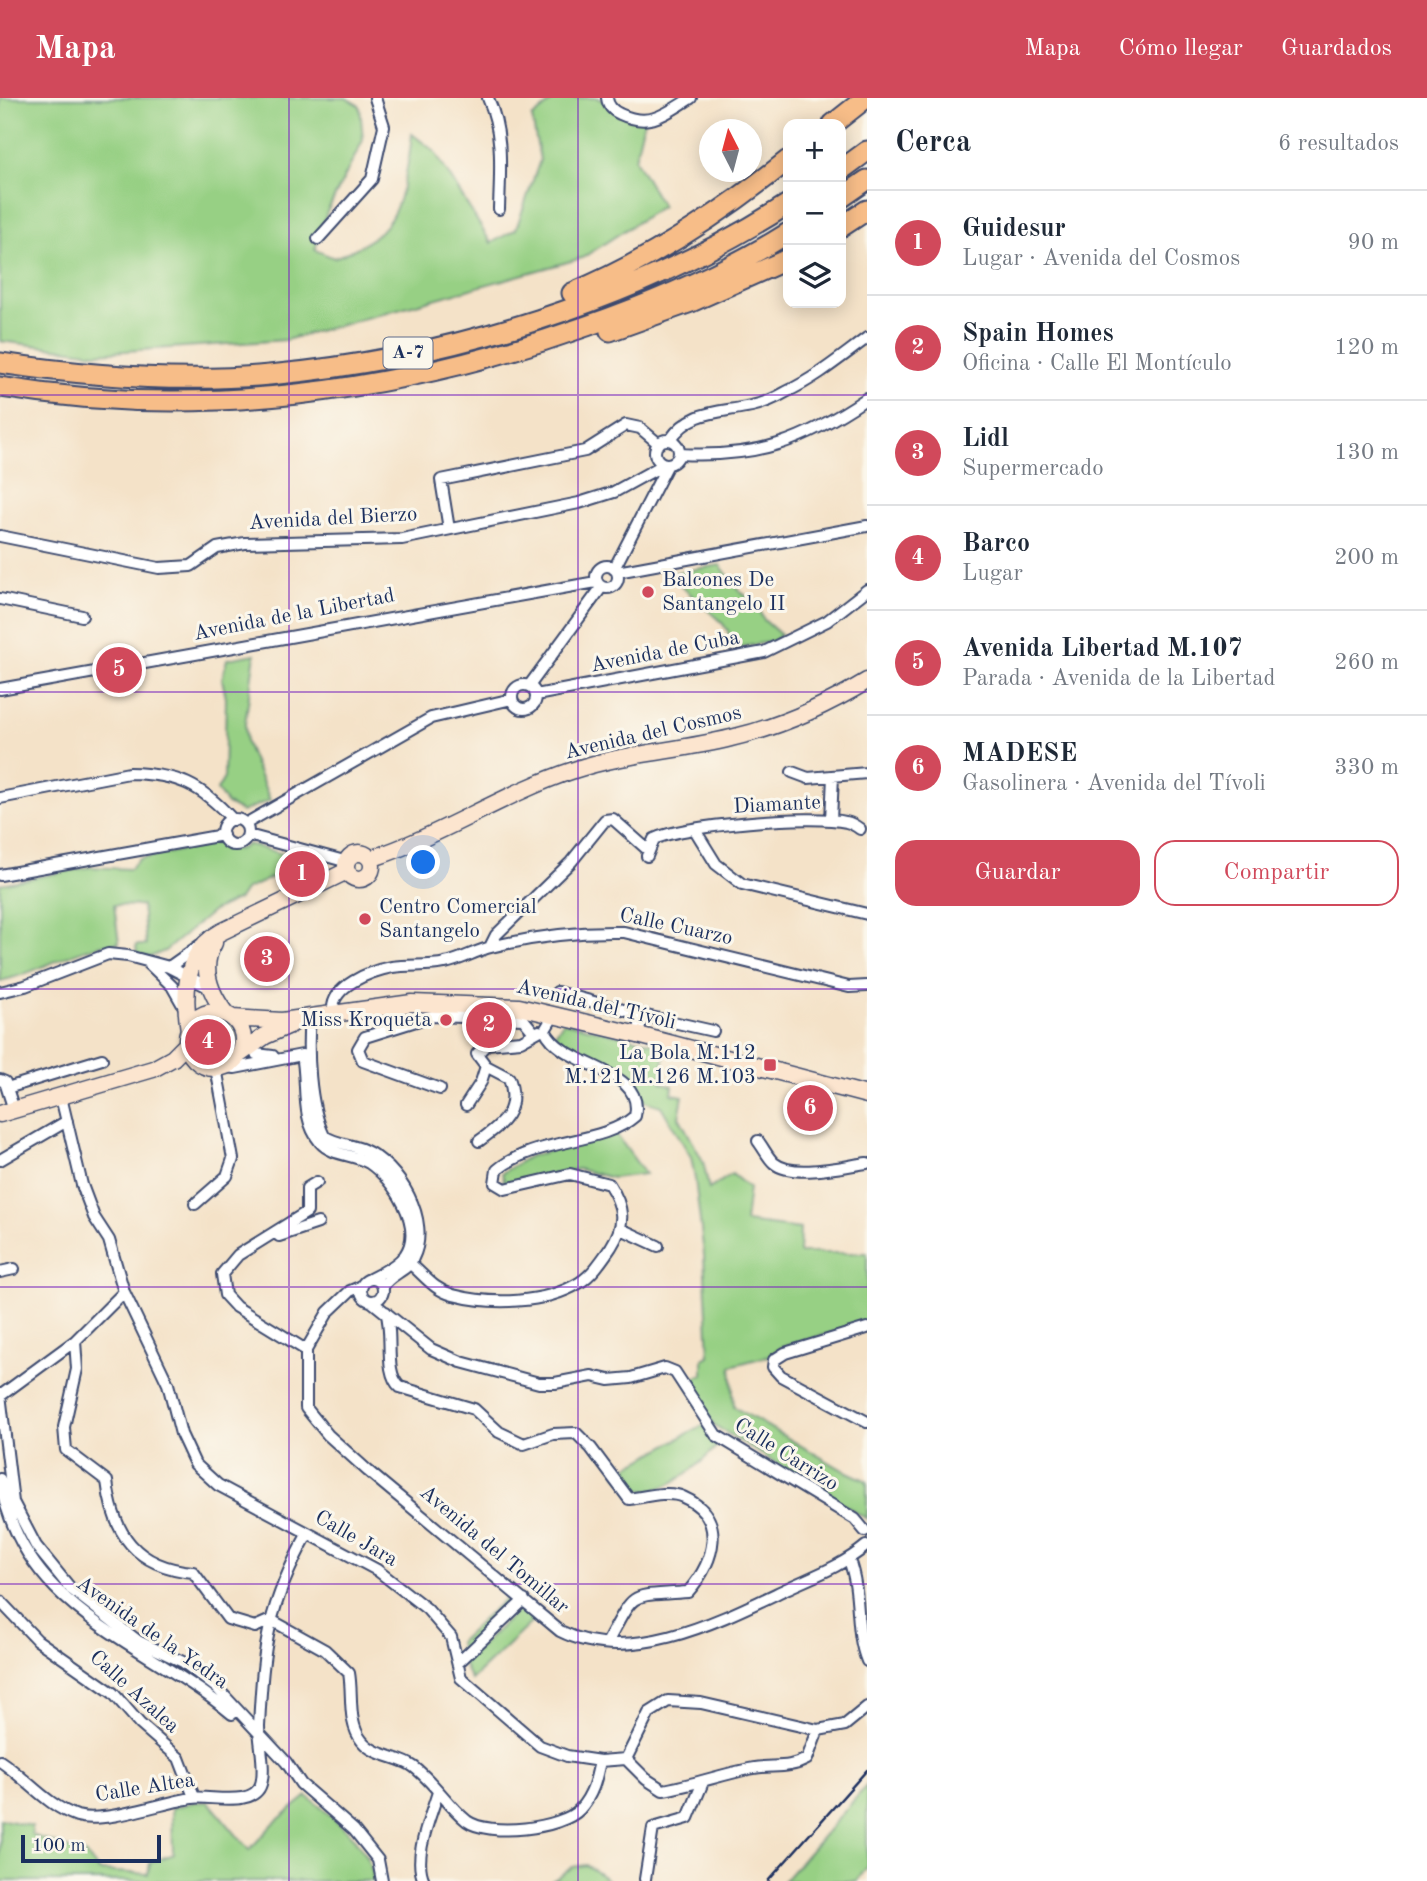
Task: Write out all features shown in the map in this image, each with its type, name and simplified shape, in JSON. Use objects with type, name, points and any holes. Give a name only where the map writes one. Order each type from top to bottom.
[{"type":"highway","points":[[838,119],[853,98]]},
{"type":"highway","points":[[840,119],[866,98]]},
{"type":"highway","points":[[846,166],[867,151]]},
{"type":"highway","points":[[332,366],[498,321],[601,281],[674,242],[723,211],[783,164]]},
{"type":"highway","points":[[846,195],[867,180]]},
{"type":"highway","name":"A-7","points":[[0,363],[103,375],[159,378],[270,375],[404,354],[524,324],[667,268],[783,207]]},
{"type":"highway","points":[[846,224],[867,210]]},
{"type":"highway","points":[[846,230],[867,218]]},
{"type":"highway","name":"A-7","points":[[0,387],[94,399],[237,400],[346,389],[508,353],[625,313],[693,284],[783,236]]},
{"type":"highway","points":[[237,400],[317,401],[453,379],[635,323],[783,261]]},
{"type":"main road","name":"Avenida del Cosmos","points":[[348,866],[356,854],[370,859],[536,783],[614,758],[730,739],[769,728],[805,715],[867,681]]},
{"type":"main road","points":[[200,1064],[191,1055],[184,1007],[189,975],[206,943],[348,866]]},
{"type":"main road","points":[[7,1112],[153,1069],[200,1064],[221,1068],[245,1047],[239,1024],[210,988],[206,966],[209,951],[217,938],[231,929]]},
{"type":"main road","name":"Avenida del Tívoli","points":[[230,1016],[282,1021],[412,1003],[519,1007],[638,1034],[867,1096]]},
{"type":"main road","points":[[153,1069],[173,1058],[204,1014],[230,1016]]},
{"type":"main road","name":"Avenida del Tívoli","points":[[245,1047],[310,1017]]},
{"type":"street","points":[[318,239],[372,179],[384,126],[375,98]]},
{"type":"street","points":[[488,98],[495,113],[501,148],[499,209]]},
{"type":"street","points":[[607,98],[616,112],[638,122],[658,118],[691,98]]},
{"type":"street","points":[[659,444],[670,440],[678,428],[703,413],[750,407],[787,392],[817,376],[867,338]]},
{"type":"street","points":[[679,454],[728,456],[788,443],[867,398]]},
{"type":"street","points":[[449,529],[440,480],[585,451],[626,425],[640,428],[659,444]]},
{"type":"street","points":[[598,585],[614,586],[615,570],[666,464],[675,461],[679,454],[677,445],[670,440]]},
{"type":"street","points":[[659,444],[656,455],[666,464]]},
{"type":"street","name":"Avenida del Bierzo","points":[[0,536],[173,568],[191,566],[217,548],[245,543],[402,539],[579,503],[614,492],[666,464]]},
{"type":"street","points":[[512,699],[519,708],[529,708],[535,703],[532,691],[598,585],[600,568],[607,566],[615,570],[867,526]]},
{"type":"street","name":"Avenida de la Libertad","points":[[0,689],[598,585]]},
{"type":"street","name":"Avenida de Cuba","points":[[532,691],[764,652],[828,621],[867,590]]},
{"type":"street","points":[[0,599],[82,616]]},
{"type":"street","points":[[512,699],[516,689],[532,691]]},
{"type":"street","points":[[246,829],[431,718],[512,699]]},
{"type":"street","points":[[792,772],[808,778],[867,773]]},
{"type":"street","points":[[0,798],[129,773],[145,773],[205,791],[233,820],[246,829],[348,866]]},
{"type":"street","points":[[831,820],[833,776]]},
{"type":"street","name":"Diamante","points":[[490,947],[496,935],[572,862],[605,820],[613,819],[623,825],[647,853],[654,839],[669,832],[803,818],[848,822],[860,829]]},
{"type":"street","points":[[233,820],[225,826],[223,835],[228,842],[236,845],[244,842],[246,829]]},
{"type":"street","points":[[695,830],[716,864],[742,884],[867,914]]},
{"type":"street","points":[[0,875],[223,835]]},
{"type":"street","name":"Calle Cuarzo","points":[[333,1012],[333,1003],[342,990],[377,971],[393,967],[445,964],[490,947],[550,935],[624,932],[849,987],[867,986]]},
{"type":"street","points":[[169,967],[206,943]]},
{"type":"street","points":[[0,992],[25,986],[108,954],[128,956],[169,967],[210,988]]},
{"type":"street","points":[[146,961],[172,986],[184,1007]]},
{"type":"street","points":[[557,992],[713,1031]]},
{"type":"street","points":[[545,1030],[554,1015]]},
{"type":"street","points":[[638,1034],[642,1015]]},
{"type":"street","points":[[440,1089],[363,1061],[358,1048],[365,1037],[432,1016],[523,1019],[533,1031]]},
{"type":"street","points":[[310,1017],[307,1048],[315,1115],[324,1136],[379,1158],[398,1178],[417,1221],[418,1238],[406,1261],[388,1279],[377,1300],[336,1305]]},
{"type":"street","points":[[480,1141],[508,1116],[515,1095],[509,1078],[486,1066],[477,1054],[487,1044],[521,1041],[533,1031],[545,1030]]},
{"type":"street","points":[[406,1261],[442,1292],[473,1299],[517,1301],[550,1294],[578,1283],[597,1267],[621,1230],[622,1212],[609,1184],[570,1174],[505,1189],[495,1183],[497,1170],[507,1162],[550,1144],[612,1129],[635,1116],[637,1105],[634,1095],[621,1081],[552,1044],[545,1030]]},
{"type":"street","points":[[245,1047],[267,1057],[307,1048]]},
{"type":"street","points":[[195,1204],[228,1176],[233,1159],[221,1068],[234,1068],[300,1054],[307,1115],[322,1144],[328,1149],[368,1163],[385,1176],[402,1202],[411,1236],[406,1261]]},
{"type":"street","points":[[7,1112],[4,1084],[102,1059]]},
{"type":"street","points":[[466,1105],[481,1082],[486,1066]]},
{"type":"street","name":"Calle Jara","points":[[61,1097],[82,1185],[94,1217],[109,1240],[124,1292],[168,1384],[181,1434],[195,1464],[218,1485],[377,1570],[427,1609],[451,1637],[461,1678],[540,1746],[567,1756],[600,1761],[626,1759]]},
{"type":"street","points":[[0,1160],[67,1121]]},
{"type":"street","points":[[758,1140],[774,1163],[787,1168],[804,1171],[867,1163]]},
{"type":"street","points":[[306,1350],[236,1307],[225,1295],[222,1274],[238,1255],[307,1212],[307,1188],[317,1182]]},
{"type":"street","points":[[238,1255],[295,1229],[318,1223]]},
{"type":"street","points":[[621,1230],[658,1246]]},
{"type":"street","name":"Avenida del Tomillar","points":[[406,1261],[350,1291],[323,1319],[306,1350],[306,1408],[328,1435],[524,1600],[573,1637],[607,1643],[668,1636],[702,1626],[849,1560],[867,1546]]},
{"type":"street","points":[[0,1272],[13,1269]]},
{"type":"street","points":[[369,1300],[366,1282],[379,1282],[397,1319]]},
{"type":"street","points":[[1,1395],[75,1341],[124,1292]]},
{"type":"street","name":"Calle Carrizo","points":[[369,1300],[397,1319],[431,1349],[461,1362],[539,1383],[592,1376],[609,1380],[631,1378],[665,1368],[675,1372],[716,1435],[855,1519],[866,1530]]},
{"type":"street","points":[[386,1312],[391,1338],[392,1373],[394,1381],[400,1387],[474,1409],[499,1432],[524,1444],[554,1434],[576,1433],[591,1448],[629,1499],[682,1496],[702,1510],[711,1529],[715,1548],[703,1575],[688,1592],[640,1594],[630,1602],[607,1643]]},
{"type":"street","points":[[391,1338],[395,1329],[407,1327]]},
{"type":"street","points":[[867,1328],[785,1353],[774,1360],[773,1367],[781,1376],[867,1422]]},
{"type":"street","points":[[75,1341],[77,1368],[66,1409],[66,1450],[107,1481],[113,1519],[131,1548],[180,1571],[193,1572],[228,1619],[255,1627],[271,1620]]},
{"type":"street","name":"Avenida de la Yedra","points":[[1,1395],[13,1502],[36,1546],[71,1589],[138,1641],[183,1662],[217,1688],[259,1736]]},
{"type":"street","name":"Avenida de la Yedra","points":[[0,1479],[5,1511],[21,1544],[45,1579],[79,1611],[219,1703],[259,1736],[286,1762],[301,1784],[354,1830],[378,1860],[382,1881]]},
{"type":"street","points":[[866,1530],[861,1539],[867,1546]]},
{"type":"street","points":[[259,1736],[264,1645],[290,1566],[308,1533]]},
{"type":"street","points":[[849,1560],[857,1581],[864,1619],[861,1646],[867,1661]]},
{"type":"street","points":[[458,1663],[524,1600]]},
{"type":"street","name":"Calle Azalea","points":[[0,1601],[37,1640],[113,1693],[140,1724],[179,1758],[194,1797]]},
{"type":"street","points":[[271,1620],[325,1650],[349,1673],[351,1715],[362,1741],[386,1757],[413,1766],[469,1823],[503,1829],[545,1827],[578,1812],[595,1788],[600,1761]]},
{"type":"street","points":[[818,1730],[807,1759],[792,1768],[773,1765],[748,1769],[663,1790],[646,1780],[626,1759],[649,1713],[668,1701],[701,1703],[818,1730],[845,1725],[867,1707]]},
{"type":"street","name":"Calle Altea","points":[[0,1761],[55,1807],[81,1817],[147,1811],[194,1797],[238,1800],[257,1791],[261,1783],[259,1736]]},
{"type":"street","points":[[645,1879],[653,1828],[688,1818],[703,1782]]},
{"type":"street","points":[[424,1881],[421,1875],[421,1852],[438,1792]]},
{"type":"green space","points":[[0,98],[346,98],[360,106],[363,140],[327,212],[315,250],[334,258],[373,238],[391,218],[408,165],[412,134],[434,151],[491,243],[516,229],[540,160],[532,118],[556,98],[598,98],[644,121],[635,159],[662,206],[582,258],[286,340],[96,353],[0,341]]},
{"type":"green space","points":[[720,565],[739,590],[756,605],[764,620],[781,635],[773,641],[731,649],[728,631],[722,623],[668,574]]},
{"type":"green space","points":[[255,654],[245,724],[246,743],[270,800],[242,812],[227,804],[217,790],[224,778],[226,698],[222,679],[227,659]]},
{"type":"green space","points":[[221,842],[234,849],[248,844],[307,861],[245,890],[239,899],[213,911],[165,951],[150,957],[137,955],[136,945],[146,945],[142,906],[114,905],[119,943],[88,949],[0,981],[0,884],[90,867],[130,869],[139,859]]},
{"type":"green space","points":[[215,1019],[230,1025],[236,1040],[230,1055],[215,1061],[200,1055],[194,1040],[200,1025]]},
{"type":"green space","points":[[563,1022],[666,1046],[661,1082],[673,1086],[672,1094],[683,1096],[679,1117],[703,1161],[709,1189],[732,1174],[749,1188],[745,1222],[800,1229],[799,1253],[867,1253],[867,1323],[781,1347],[768,1356],[731,1366],[734,1407],[867,1481],[867,1519],[714,1425],[685,1380],[703,1375],[703,1359],[709,1356],[704,1255],[691,1157],[661,1106],[639,1099],[619,1076],[552,1039]]},
{"type":"green space","points":[[616,1134],[645,1174],[612,1178],[578,1169],[505,1184],[502,1173],[530,1156]]},
{"type":"green space","points":[[703,1425],[719,1444],[697,1466],[669,1484],[655,1490],[641,1490],[627,1485],[616,1473]]},
{"type":"green space","points":[[508,1596],[515,1603],[462,1656],[459,1642]]},
{"type":"green space","points":[[522,1606],[534,1620],[471,1680],[463,1663]]},
{"type":"green space","points":[[867,1785],[867,1867],[857,1881],[784,1881]]},
{"type":"green space","points":[[307,1796],[339,1823],[357,1843],[365,1854],[375,1881],[0,1881],[0,1819],[32,1826],[32,1835],[86,1855],[99,1871],[148,1874],[150,1863],[173,1854],[172,1808],[194,1802],[209,1802],[249,1850],[274,1823]]},
{"type":"green space","points":[[586,1865],[609,1881],[552,1881],[573,1867]]},
{"type":"railway","points":[[768,1881],[867,1770]]},
{"type":"place","name":"Balcones De Santangelo II","points":[[648,592]]},
{"type":"place","name":"Avenida Libertad M.107","points":[[119,670]]},
{"type":"place","name":"Guidesur","points":[[302,874]]},
{"type":"place","name":"Centro Comercial Santangelo","points":[[365,919]]},
{"type":"place","name":"Lidl","points":[[267,959]]},
{"type":"place","name":"Miss Kroqueta","points":[[446,1020]]},
{"type":"place","name":"Spain Homes","points":[[489,1025]]},
{"type":"place","name":"Barco","points":[[208,1042]]},
{"type":"place","name":"La Bola M.112 M.121 M.126 M.103","points":[[770,1065]]},
{"type":"place","name":"MADESE","points":[[810,1108]]}]
